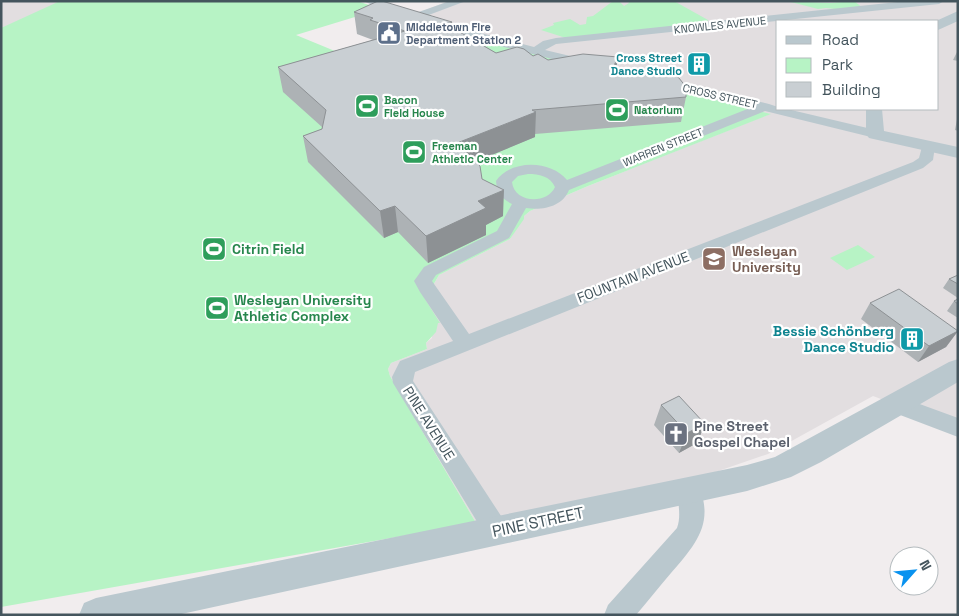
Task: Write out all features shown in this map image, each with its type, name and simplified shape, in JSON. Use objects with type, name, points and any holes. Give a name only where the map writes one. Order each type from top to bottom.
[{"type":"street","points":[[368,1],[472,36],[594,66]]},
{"type":"street","points":[[414,17],[461,1]]},
{"type":"street","name":"KNOWLES AVENUE","points":[[535,52],[547,43],[556,41],[939,1]]},
{"type":"street","points":[[939,25],[958,15]]},
{"type":"street","name":"CROSS STREET","points":[[648,79],[776,110]]},
{"type":"street","name":"WARREN STREET","points":[[521,203],[536,204],[550,201],[560,195],[563,187],[764,107]]},
{"type":"street","name":"CROSS STREET","points":[[776,110],[958,153]]},
{"type":"street","points":[[874,110],[875,134]]},
{"type":"street","name":"FOUNTAIN AVENUE","points":[[465,343],[918,165],[926,160],[928,146]]},
{"type":"street","points":[[465,343],[423,281],[430,271],[502,234],[521,203],[508,196],[502,186],[512,173],[528,169],[544,171],[557,177],[563,187]]},
{"type":"street","name":"PINE AVENUE","points":[[465,343],[407,367],[402,377],[403,383],[496,530]]},
{"type":"street","name":"PINE STREET","points":[[96,615],[747,478],[781,468],[811,453],[958,369]]},
{"type":"street","points":[[895,404],[958,428]]},
{"type":"street","points":[[618,615],[686,536],[693,520],[693,505],[689,490]]},
{"type":"shaded area","points":[[1,1],[104,1],[1,54]]},
{"type":"shaded area","name":"Wesleyan University","points":[[448,1],[958,1],[958,428],[873,396],[768,454],[698,478],[476,523],[390,376],[388,369],[391,363],[427,349],[426,343],[432,338],[425,299],[439,275],[510,239],[524,216],[530,211],[770,114],[446,31],[450,21],[421,12]]},
{"type":"green space","name":"Wesleyan University Athletic Complex","points":[[60,1],[357,1],[381,9],[296,35],[347,56],[446,31],[771,114],[588,186],[530,211],[524,216],[524,219],[510,239],[439,275],[425,299],[440,323],[438,323],[436,332],[426,343],[427,349],[391,363],[388,369],[390,376],[476,523],[1,607],[1,28]]},
{"type":"green space","points":[[613,1],[620,2],[624,6],[629,3],[628,1],[674,1],[708,20],[707,23],[566,38],[541,30],[554,25],[553,23],[570,19],[580,25],[586,24],[587,17],[593,16]]},
{"type":"green space","points":[[787,1],[830,3],[854,1],[863,8],[844,10],[818,9]]},
{"type":"green space","points":[[858,245],[875,257],[847,270],[830,258]]},
{"type":"building","name":"Freeman Athletic Center","points":[[378,1],[452,22],[446,24],[496,53],[517,47],[524,49],[533,56],[538,54],[548,60],[583,54],[618,57],[611,72],[664,68],[679,78],[686,87],[686,97],[532,110],[536,112],[457,143],[480,166],[482,179],[504,190],[478,201],[486,208],[426,236],[395,206],[380,211],[303,136],[322,129],[326,110],[278,67],[405,31],[370,20],[373,18],[354,12]]},
{"type":"building","points":[[958,275],[958,284],[949,279]]},
{"type":"building","points":[[899,289],[958,331],[929,346],[870,303]]},
{"type":"building","points":[[679,396],[705,424],[687,433],[661,405]]},
{"type":"place","name":"Middletown Fire Department Station 2","points":[[389,33]]},
{"type":"place","name":"Cross Street Dance Studio","points":[[699,64]]},
{"type":"place","name":"Bacon Field House","points":[[367,106]]},
{"type":"place","name":"Natorium","points":[[617,110]]},
{"type":"place","name":"Freeman Athletic Center","points":[[414,152]]},
{"type":"place","name":"Citrin Field","points":[[214,249]]},
{"type":"place","name":"Wesleyan University","points":[[714,259]]},
{"type":"place","name":"Wesleyan University Athletic Complex","points":[[217,308]]},
{"type":"place","name":"Bessie Schönberg Dance Studio","points":[[912,339]]},
{"type":"place","name":"Pine Street Gospel Chapel","points":[[676,434]]}]
